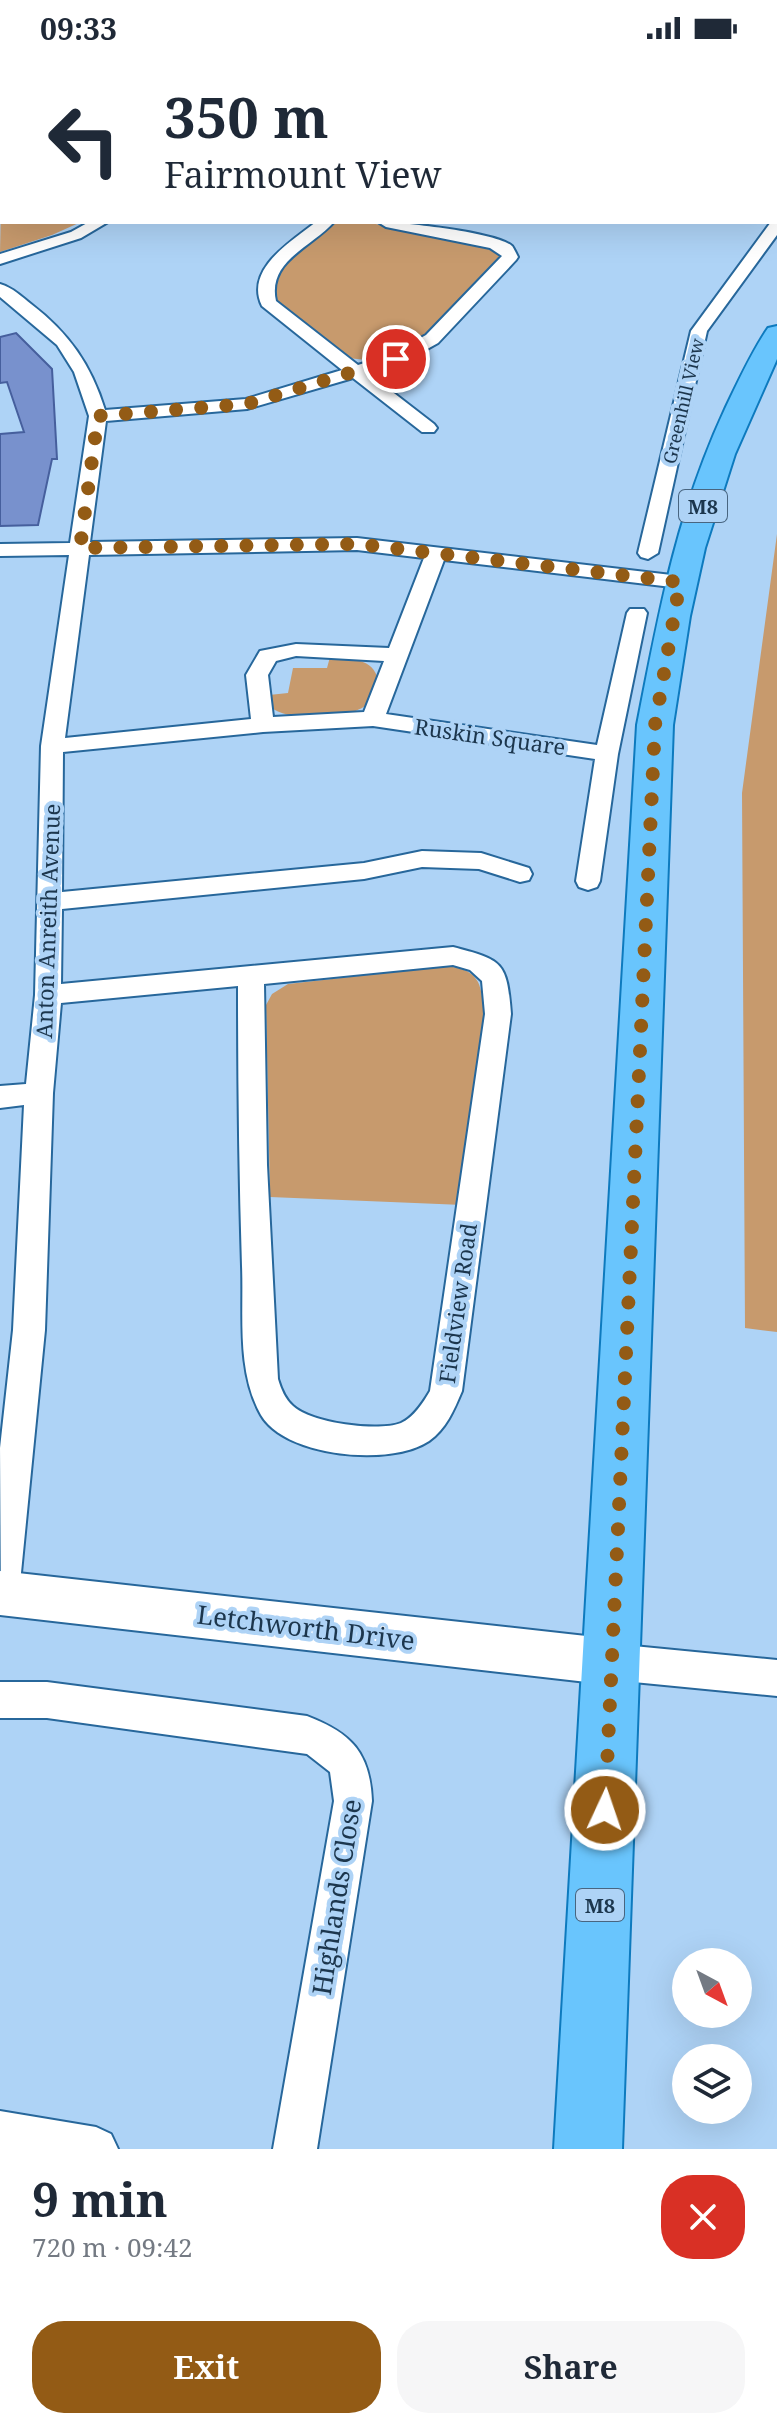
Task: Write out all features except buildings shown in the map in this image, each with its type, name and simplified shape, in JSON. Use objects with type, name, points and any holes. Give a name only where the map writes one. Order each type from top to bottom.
[{"type":"main road","name":"M8","points":[[588,2149],[664,568],[728,429],[777,334]]},
{"type":"street","points":[[0,259],[76,235],[96,224]]},
{"type":"street","points":[[324,224],[272,269],[264,284],[268,303],[428,428]]},
{"type":"street","points":[[98,416],[247,404],[354,372],[423,346],[510,257],[506,249],[495,244],[396,224]]},
{"type":"street","name":"Greenhill View","points":[[664,568],[699,331],[777,224]]},
{"type":"street","name":"Anton Anreith Avenue","points":[[0,289],[51,325],[75,353],[90,386],[98,416],[52,746],[48,995],[39,1093],[29,1330],[1,1593]]},
{"type":"street","points":[[0,550],[357,544],[664,568]]},
{"type":"street","points":[[373,719],[437,551]]},
{"type":"street","points":[[588,881],[607,754],[637,613]]},
{"type":"street","points":[[263,725],[257,675],[268,656],[296,650],[399,655]]},
{"type":"street","name":"Ruskin Square","points":[[52,746],[263,725],[373,719],[607,754]]},
{"type":"street","points":[[49,902],[364,871],[422,859],[481,861],[520,874]]},
{"type":"street","name":"Fieldview Road","points":[[48,995],[453,956],[479,963],[495,977],[498,1014],[446,1391],[432,1417],[404,1437],[388,1441],[327,1436],[307,1430],[282,1417],[266,1393],[262,1379],[253,1165],[251,977]]},
{"type":"street","points":[[0,1097],[39,1093]]},
{"type":"street","name":"Letchworth Drive","points":[[1,1593],[613,1662]]},
{"type":"street","points":[[613,1662],[777,1678]]},
{"type":"street","name":"Highlands Close","points":[[0,1700],[47,1700],[307,1735],[321,1739],[344,1758],[353,1785],[353,1801],[295,2149]]},
{"type":"street","points":[[0,2132],[96,2149]]},
{"type":"shaded area","points":[[1,224],[77,224],[52,235],[0,252]]},
{"type":"shaded area","points":[[335,224],[376,224],[492,248],[503,255],[414,346],[375,361],[348,358],[275,299],[275,279],[284,265]]},
{"type":"shaded area","points":[[777,534],[777,1332],[745,1328],[742,793]]},
{"type":"shaded area","points":[[330,657],[364,662],[374,670],[377,676],[365,706],[345,714],[317,717],[290,715],[271,707],[269,695],[288,693],[293,668],[327,668]]},
{"type":"shaded area","points":[[446,966],[472,974],[478,982],[484,1025],[463,1205],[270,1197],[266,1005],[272,994],[288,984]]},
{"type":"route","points":[[396,359],[247,404],[98,416],[80,548],[357,544],[680,582],[655,725],[605,1810]]}]
